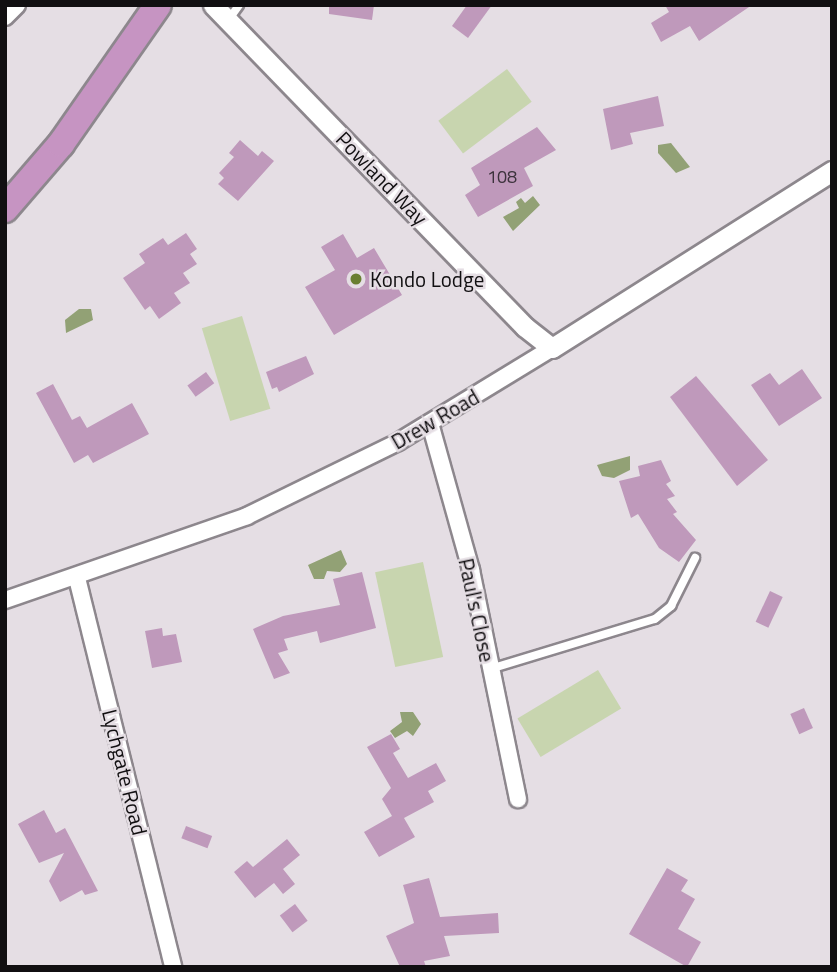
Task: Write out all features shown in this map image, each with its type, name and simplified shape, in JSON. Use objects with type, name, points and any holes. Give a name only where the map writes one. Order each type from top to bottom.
[{"type":"highway","points":[[5,209],[61,144],[158,5]]},
{"type":"street","points":[[5,17],[17,5]]},
{"type":"street","name":"Powland Way","points":[[213,5],[234,12],[525,327],[552,348]]},
{"type":"street","name":"Drew Road","points":[[5,600],[77,578],[247,516],[430,423],[832,171]]},
{"type":"street","name":"Paul's Close","points":[[430,423],[471,570],[518,799]]},
{"type":"street","name":"Lychgate Road","points":[[77,578],[173,967]]},
{"type":"lane","points":[[490,669],[655,619],[671,606],[695,558]]},
{"type":"shaded area","points":[[507,69],[532,102],[463,154],[438,121]]},
{"type":"shaded area","points":[[671,143],[690,167],[676,173],[658,153],[658,145]]},
{"type":"shaded area","points":[[533,196],[540,205],[513,231],[503,217],[519,208],[516,202],[521,198],[525,203]]},
{"type":"shaded area","points":[[79,309],[91,309],[93,320],[66,333],[65,320]]},
{"type":"shaded area","points":[[242,316],[270,409],[230,421],[202,328]]},
{"type":"shaded area","points":[[630,456],[630,470],[614,478],[602,476],[597,465]]},
{"type":"shaded area","points":[[341,550],[347,564],[340,572],[327,571],[324,579],[314,579],[308,565]]},
{"type":"shaded area","points":[[423,562],[443,657],[395,667],[375,572]]},
{"type":"shaded area","points":[[598,670],[621,709],[541,757],[517,718]]},
{"type":"shaded area","points":[[400,712],[413,712],[421,724],[413,736],[407,731],[395,738],[390,731],[402,722]]},
{"type":"building","points":[[329,5],[374,5],[372,20],[329,14]]},
{"type":"building","points":[[467,5],[492,5],[468,38],[452,26]]},
{"type":"building","points":[[665,5],[752,5],[699,41],[690,26],[661,42],[651,23],[669,12]]},
{"type":"building","points":[[658,96],[664,126],[630,133],[633,144],[611,150],[603,109]]},
{"type":"building","points":[[537,127],[556,150],[524,168],[533,186],[478,217],[465,195],[480,185],[471,168]]},
{"type":"building","points":[[240,140],[258,156],[262,151],[274,161],[238,201],[218,184],[224,178],[219,173],[234,157],[229,153]]},
{"type":"building","points":[[186,233],[197,249],[190,254],[197,264],[183,273],[190,283],[174,293],[181,303],[159,319],[150,306],[145,310],[123,278],[145,263],[139,254],[163,238],[168,245]]},
{"type":"building","name":"Kondo Lodge","points":[[343,234],[357,258],[374,248],[402,295],[334,335],[305,287],[335,270],[321,247]]},
{"type":"building","points":[[306,356],[314,374],[279,392],[277,387],[272,389],[266,372]]},
{"type":"building","points":[[802,369],[822,398],[779,426],[751,385],[770,373],[779,385]]},
{"type":"building","points":[[206,372],[214,383],[196,397],[187,386]]},
{"type":"building","points":[[696,376],[768,460],[737,486],[670,397]]},
{"type":"building","points":[[53,384],[72,420],[80,416],[87,428],[132,403],[149,434],[93,463],[88,455],[74,463],[36,393]]},
{"type":"building","points":[[661,460],[671,481],[666,484],[675,496],[667,499],[677,512],[673,514],[696,540],[679,562],[659,548],[638,514],[631,518],[619,481],[640,476],[638,466]]},
{"type":"building","points":[[362,572],[376,628],[320,643],[317,631],[284,639],[288,650],[278,653],[290,673],[274,679],[253,629],[283,616],[340,605],[333,579]]},
{"type":"building","points":[[770,591],[783,597],[768,628],[756,622]]},
{"type":"building","points":[[162,628],[163,636],[176,634],[182,662],[152,668],[145,631]]},
{"type":"building","points":[[804,708],[813,728],[799,734],[790,714]]},
{"type":"building","points":[[391,734],[400,749],[393,753],[408,778],[436,763],[446,781],[428,791],[434,802],[404,818],[415,837],[379,857],[364,832],[392,816],[382,799],[391,788],[367,747]]},
{"type":"building","points":[[44,810],[56,833],[65,828],[98,891],[85,895],[82,890],[60,902],[49,881],[64,853],[39,863],[18,824]]},
{"type":"building","points":[[186,826],[212,836],[207,848],[181,838]]},
{"type":"building","points":[[287,839],[300,855],[283,869],[295,884],[283,894],[274,883],[255,898],[234,872],[247,861],[253,867]]},
{"type":"building","points":[[667,868],[688,880],[681,891],[695,899],[678,929],[701,942],[687,967],[629,934]]},
{"type":"building","points":[[429,878],[440,917],[498,913],[499,933],[444,936],[450,956],[424,961],[426,967],[400,967],[386,936],[414,923],[403,885]]},
{"type":"building","points":[[295,904],[308,921],[292,932],[280,915]]},
{"type":"place","name":"Kondo Lodge","points":[[356,279]]}]
